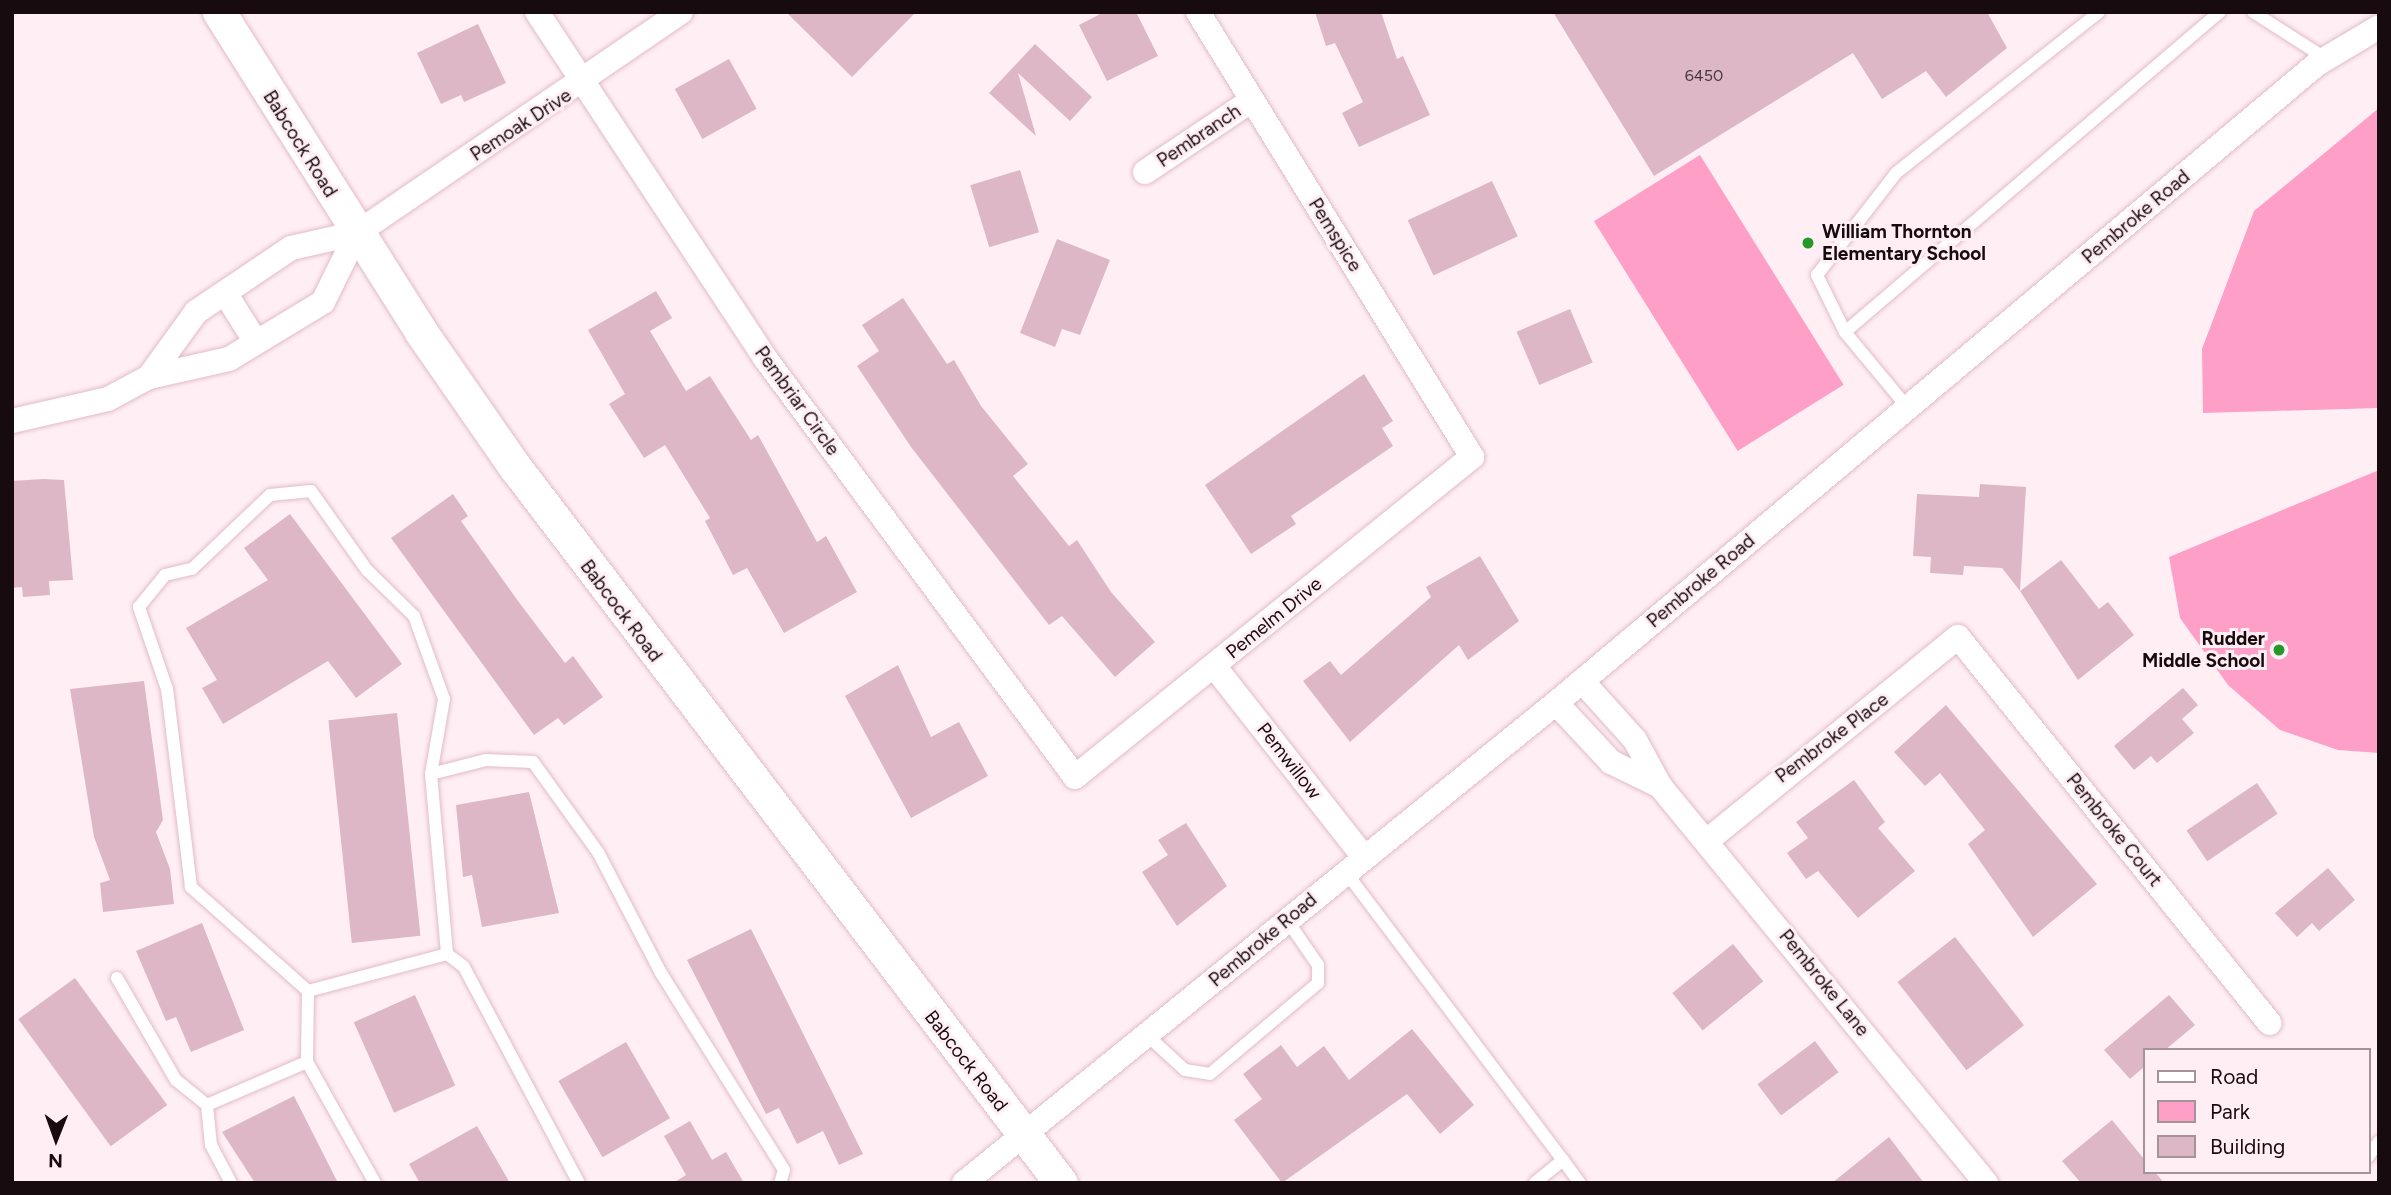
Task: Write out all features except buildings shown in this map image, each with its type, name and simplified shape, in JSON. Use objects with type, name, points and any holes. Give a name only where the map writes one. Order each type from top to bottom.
[{"type":"main road","name":"Babcock Road","points":[[219,12],[357,233],[615,606],[1061,1183]]},
{"type":"street","name":"Pembriar Circle","points":[[537,12],[765,358],[1074,777]]},
{"type":"street","name":"Pemoak Drive","points":[[357,233],[582,84],[681,12]]},
{"type":"street","name":"Pemspice","points":[[1198,12],[1472,457]]},
{"type":"street","name":"Pembroke Road","points":[[964,1183],[1148,1036],[1354,863],[1556,703],[2325,58],[2379,27]]},
{"type":"street","name":"Pembranch","points":[[1145,172],[1252,100]]},
{"type":"street","points":[[149,377],[196,312],[291,248],[357,233]]},
{"type":"street","points":[[12,421],[108,399],[149,377],[229,359],[323,302],[357,233]]},
{"type":"street","points":[[225,293],[256,342]]},
{"type":"street","name":"Pemelm Drive","points":[[1074,777],[1472,457]]},
{"type":"street","name":"Pembroke Place","points":[[1708,840],[1958,637]]},
{"type":"street","name":"Pembroke Court","points":[[1958,637],[2270,1023]]},
{"type":"street","name":"Pemwillow","points":[[1214,666],[1354,863]]},
{"type":"street","name":"Pembroke Lane","points":[[1582,681],[1635,740],[1660,786],[1708,840],[1986,1183]]},
{"type":"street","name":"Pembroke Lane","points":[[1556,703],[1611,762],[1660,786]]},
{"type":"lane","points":[[1908,408],[1845,332],[1817,275],[1896,173],[2099,12]]},
{"type":"lane","points":[[1845,332],[2220,12]]},
{"type":"lane","points":[[2253,12],[2325,58]]},
{"type":"lane","points":[[375,1183],[307,1062],[308,991],[191,887],[167,689],[139,607],[165,575],[192,569],[270,495],[311,491],[367,570],[414,616],[444,699],[431,774],[447,954],[464,967],[579,1183]]},
{"type":"lane","points":[[431,774],[486,760],[533,762],[598,852],[660,973],[784,1170],[780,1183]]},
{"type":"lane","points":[[1354,863],[1580,1183]]},
{"type":"lane","points":[[1148,1036],[1185,1070],[1210,1074],[1318,983],[1318,965],[1287,920]]},
{"type":"lane","points":[[308,991],[447,954]]},
{"type":"lane","points":[[117,978],[176,1080],[207,1105],[211,1145],[230,1183]]},
{"type":"lane","points":[[207,1105],[307,1062]]},
{"type":"lane","points":[[1535,1183],[1563,1160]]},
{"type":"green space","points":[[2379,108],[2379,408],[2203,413],[2202,349],[2254,211]]},
{"type":"green space","points":[[1700,155],[1844,385],[1738,451],[1594,221]]},
{"type":"green space","points":[[2379,470],[2379,753],[2338,750],[2280,730],[2228,685],[2180,618],[2169,557]]},
{"type":"place","name":"William Thornton Elementary School","points":[[1808,243]]},
{"type":"place","name":"Rudder Middle School","points":[[2279,650]]}]
